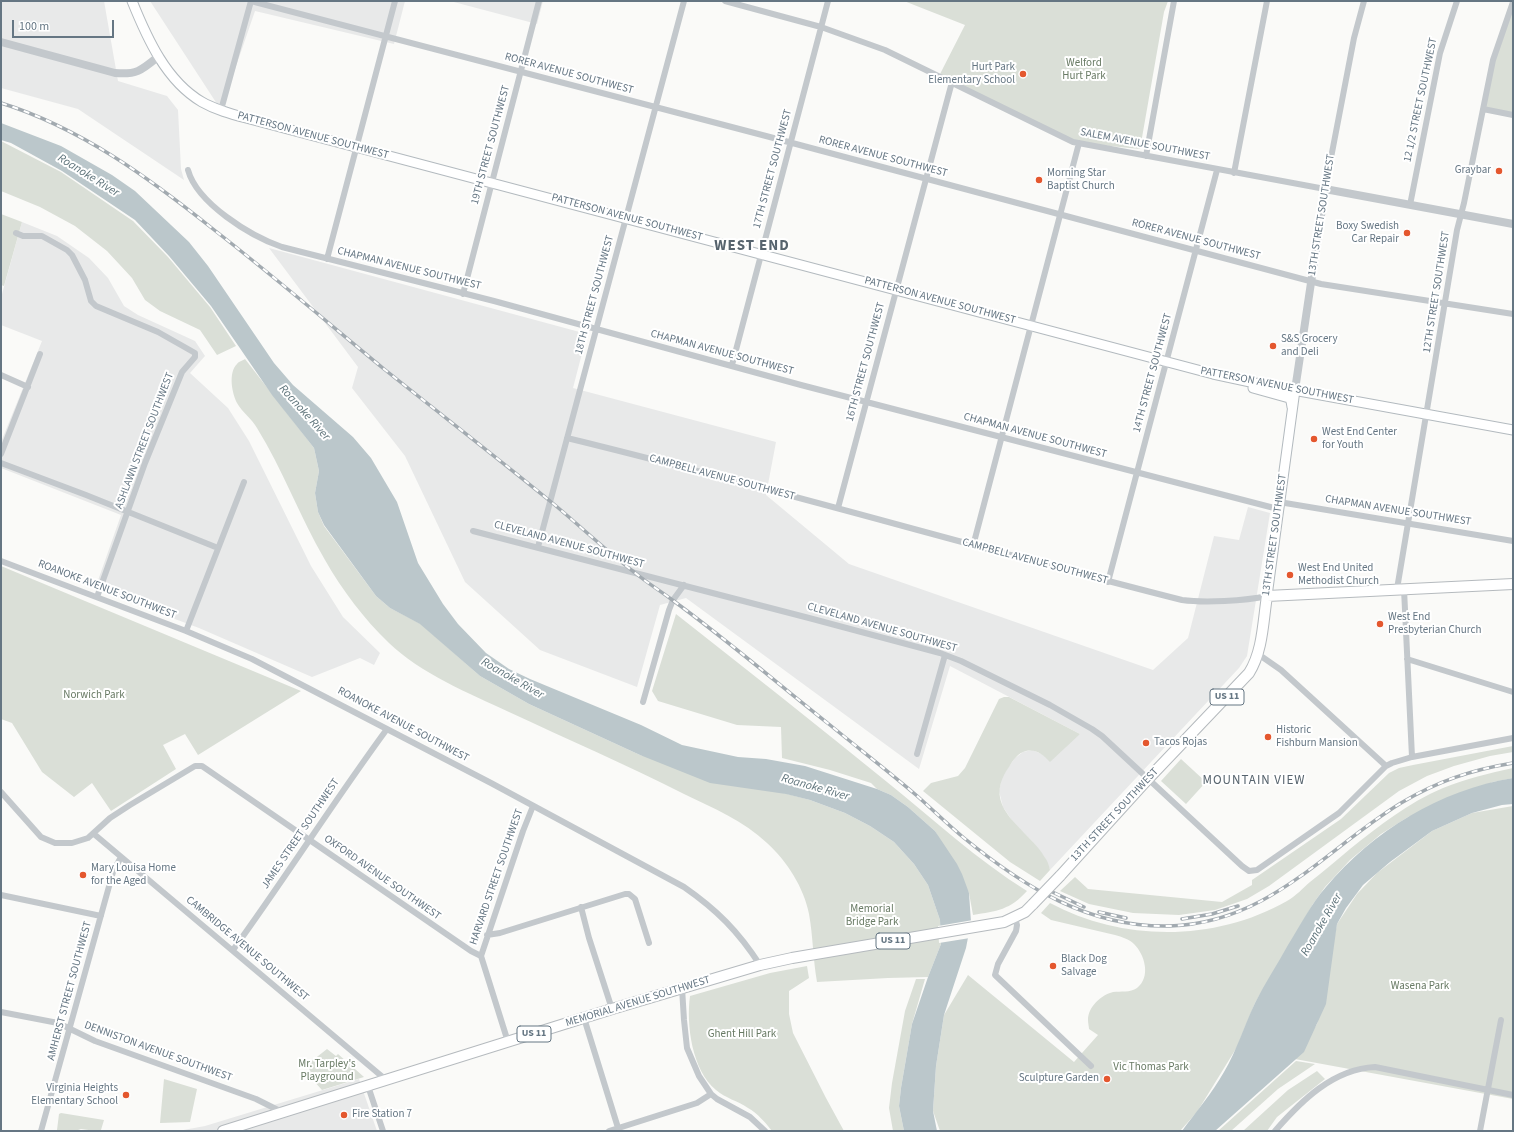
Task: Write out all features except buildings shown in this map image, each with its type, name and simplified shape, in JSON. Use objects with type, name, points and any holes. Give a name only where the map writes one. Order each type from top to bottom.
[{"type":"main road","name":"PATTERSON AVENUE SOUTHWEST","points":[[132,1],[158,56],[188,96],[221,110],[246,118],[1031,326],[1242,380],[1513,430]]},
{"type":"main road","points":[[1242,380],[1253,389],[1288,398],[1291,401],[1292,414]]},
{"type":"main road","name":"13TH STREET SOUTHWEST","points":[[1015,918],[1025,912],[1060,876],[1148,779],[1249,673],[1254,665],[1258,654],[1295,390]]},
{"type":"main road","name":"CAMPBELL AVENUE SOUTHWEST","points":[[1266,596],[1513,584]]},
{"type":"main road","name":"MEMORIAL AVENUE SOUTHWEST","points":[[223,1131],[612,1009],[760,965],[792,958],[994,924],[1015,918]]},
{"type":"street","points":[[221,110],[251,1]]},
{"type":"street","name":"RORER AVENUE SOUTHWEST","points":[[251,1],[1196,250],[1312,282],[1513,314]]},
{"type":"street","points":[[327,259],[395,1]]},
{"type":"street","name":"19TH STREET SOUTHWEST","points":[[463,294],[539,1]]},
{"type":"street","name":"18TH STREET SOUTHWEST","points":[[538,547],[684,1]]},
{"type":"street","name":"SALEM AVENUE SOUTHWEST","points":[[725,1],[821,27],[885,50],[1079,144],[1513,224]]},
{"type":"street","name":"17TH STREET SOUTHWEST","points":[[732,365],[828,1]]},
{"type":"street","points":[[1146,156],[1174,1]]},
{"type":"street","points":[[1234,173],[1267,1]]},
{"type":"street","name":"13TH STREET SOUTHWEST","points":[[1295,390],[1325,190],[1354,38],[1364,1]]},
{"type":"street","name":"12 1/2 STREET SOUTHWEST","points":[[1410,205],[1440,53],[1457,1]]},
{"type":"street","name":"12TH STREET SOUTHWEST","points":[[1412,757],[1407,659],[1401,589],[1408,524],[1457,230],[1493,60],[1513,2]]},
{"type":"street","points":[[1,42],[115,73],[128,74],[141,70],[158,56]]},
{"type":"street","name":"16TH STREET SOUTHWEST","points":[[838,508],[952,82]]},
{"type":"street","points":[[1483,109],[1513,115]]},
{"type":"street","points":[[973,546],[1079,144]]},
{"type":"street","name":"CHAPMAN AVENUE SOUTHWEST","points":[[188,170],[194,185],[199,192],[244,230],[267,242],[327,259],[1136,473],[1279,506],[1513,540]]},
{"type":"street","name":"14TH STREET SOUTHWEST","points":[[1108,582],[1217,170]]},
{"type":"street","name":"ASHLAWN STREET SOUTHWEST","points":[[16,233],[23,236],[42,236],[72,255],[77,261],[85,280],[91,301],[96,306],[158,332],[195,353],[195,357],[182,372],[145,463],[97,597]]},
{"type":"street","points":[[1,454],[40,354]]},
{"type":"street","points":[[1,375],[28,387]]},
{"type":"street","name":"CAMPBELL AVENUE SOUTHWEST","points":[[567,438],[838,508],[1108,582],[1192,602],[1256,599],[1266,596]]},
{"type":"street","points":[[1,463],[218,548]]},
{"type":"street","points":[[186,631],[244,482]]},
{"type":"street","name":"CLEVELAND AVENUE SOUTHWEST","points":[[473,531],[945,654],[961,661],[1047,704],[1092,729],[1118,750],[1249,871],[1257,870],[1339,813],[1386,766]]},
{"type":"street","name":"ROANOKE AVENUE SOUTHWEST","points":[[1,560],[186,631],[252,659],[387,728],[667,877],[701,899],[728,922],[749,948],[760,965]]},
{"type":"street","points":[[643,702],[669,610],[673,600],[684,585]]},
{"type":"street","points":[[917,754],[945,654]]},
{"type":"street","points":[[1258,654],[1278,668],[1386,766],[1412,757],[1513,738]]},
{"type":"street","points":[[1407,659],[1513,692]]},
{"type":"street","name":"JAMES STREET SOUTHWEST","points":[[232,950],[387,728]]},
{"type":"street","name":"OXFORD AVENUE SOUTHWEST","points":[[94,834],[105,822],[130,805],[199,765],[470,951],[481,956]]},
{"type":"street","points":[[1,792],[38,835],[48,841],[62,844],[72,843],[88,838],[94,834]]},
{"type":"street","name":"HARVARD STREET SOUTHWEST","points":[[481,956],[487,935],[533,806]]},
{"type":"street","name":"CAMBRIDGE AVENUE SOUTHWEST","points":[[94,834],[386,1079]]},
{"type":"street","name":"AMHERST STREET SOUTHWEST","points":[[41,1131],[113,872],[121,857]]},
{"type":"street","points":[[487,935],[500,934],[581,907],[629,894],[635,899],[649,943]]},
{"type":"street","points":[[1,895],[101,916]]},
{"type":"street","points":[[581,907],[588,938],[612,1009]]},
{"type":"street","points":[[1015,918],[1017,925],[1016,931],[998,964],[995,975],[1091,1066]]},
{"type":"street","points":[[481,956],[508,1042]]},
{"type":"street","points":[[682,988],[687,1048],[699,1076],[711,1094],[717,1099],[750,1117],[765,1131]]},
{"type":"street","name":"DENNISTON AVENUE SOUTHWEST","points":[[1,1012],[58,1023],[95,1041],[256,1099],[282,1112]]},
{"type":"street","points":[[584,1018],[619,1130]]},
{"type":"street","points":[[1480,1131],[1501,1020]]},
{"type":"street","points":[[1275,1131],[1296,1108],[1316,1090],[1358,1069],[1375,1067],[1513,1095]]},
{"type":"street","points":[[368,1086],[383,1131]]},
{"type":"street","points":[[609,1131],[619,1130],[697,1103],[711,1094]]},
{"type":"shaded area","points":[[1,1],[104,1],[118,81],[167,96],[178,110],[181,169],[184,180],[78,109],[1,88]]},
{"type":"shaded area","points":[[150,1],[405,1],[394,44],[255,11],[221,110]]},
{"type":"shaded area","points":[[450,1],[543,1],[537,24]]},
{"type":"shaded area","points":[[22,222],[57,236],[89,258],[108,278],[124,306],[138,315],[195,341],[205,356],[190,373],[228,408],[249,441],[311,566],[343,617],[380,653],[374,665],[360,658],[312,677],[199,628],[95,589],[121,515],[1,468],[1,442],[42,341],[1,325],[1,294]]},
{"type":"shaded area","points":[[269,248],[587,334],[573,388],[776,442],[766,495],[849,564],[1153,670],[1188,638],[1214,536],[1239,540],[1248,507],[1270,513],[1247,656],[1239,668],[1050,870],[1045,858],[1032,841],[1015,825],[1003,807],[999,791],[1002,776],[1015,758],[1023,752],[1032,750],[1042,754],[1080,734],[950,666],[919,769],[686,598],[660,605],[637,687],[540,650],[465,582],[405,456],[352,388],[358,367]]},
{"type":"shaded area","points":[[359,1079],[377,1131],[178,1131],[205,1126]]},
{"type":"green space","name":"Welford Hurt Park","points":[[904,1],[1168,1],[1164,12],[1140,149],[1079,143],[939,76],[965,25]]},
{"type":"green space","points":[[1513,8],[1513,115],[1483,109],[1493,60]]},
{"type":"green space","points":[[1,141],[61,172],[133,221],[168,257],[210,307],[236,346],[217,355],[200,330],[160,311],[145,300],[132,278],[107,251],[75,226],[40,207],[1,191]]},
{"type":"green space","points":[[1,214],[22,222],[4,286],[1,285]]},
{"type":"green space","name":"Memorial Bridge Park","points":[[245,359],[314,448],[319,471],[315,493],[318,512],[324,526],[376,596],[390,608],[421,624],[480,676],[529,704],[640,755],[810,800],[845,813],[870,826],[894,842],[914,864],[928,885],[940,920],[941,944],[928,977],[817,982],[809,914],[803,894],[788,867],[774,850],[758,835],[706,804],[446,682],[401,654],[380,634],[346,593],[316,544],[266,444],[255,425],[237,403],[232,389],[232,372],[238,363]]},
{"type":"green space","name":"Norwich Park","points":[[1,566],[301,691],[198,755],[185,734],[163,745],[176,769],[111,811],[92,783],[74,797],[42,772],[12,723],[1,719]]},
{"type":"green space","points":[[676,614],[834,739],[973,853],[1027,891],[1015,902],[1003,909],[973,915],[969,893],[935,831],[908,807],[891,795],[877,789],[871,783],[830,770],[782,758],[781,727],[737,725],[658,701],[652,691]]},
{"type":"green space","points":[[1009,697],[1080,734],[1050,762],[1037,752],[1026,751],[1021,753],[1012,762],[1001,782],[1000,795],[1003,806],[1010,817],[1038,848],[1048,863],[1050,870],[1040,881],[1010,862],[923,791],[931,783],[958,776],[965,768],[999,699]]},
{"type":"green space","points":[[1513,746],[1513,752],[1490,756],[1454,766],[1427,776],[1399,791],[1269,886],[1247,899],[1215,910],[1179,915],[1133,913],[1089,904],[1060,891],[1075,877],[1088,889],[1222,902],[1252,885],[1252,880],[1341,819],[1389,773],[1399,768]]},
{"type":"green space","points":[[1181,759],[1206,782],[1186,804],[1161,781]]},
{"type":"green space","name":"Vic Thomas Park","points":[[1513,768],[1513,778],[1493,782],[1408,817],[1381,834],[1350,860],[1325,887],[1313,904],[1255,1003],[1237,1047],[1197,1112],[1180,1131],[940,1131],[933,1111],[936,1066],[944,1015],[968,975],[1074,1062],[1098,1035],[1089,1029],[1088,1021],[1090,1011],[1096,1002],[1113,992],[1134,990],[1144,978],[1145,966],[1141,954],[1132,942],[1115,935],[1051,920],[1041,913],[1050,903],[1078,916],[1108,925],[1138,930],[1169,932],[1200,930],[1230,924],[1259,914],[1287,901],[1372,832],[1418,800],[1460,782]]},
{"type":"green space","name":"Wasena Park","points":[[1513,806],[1513,1099],[1295,1059],[1317,1024],[1337,924],[1357,894],[1377,873],[1432,831],[1472,813]]},
{"type":"green space","name":"Ghent Hill Park","points":[[807,966],[809,978],[789,991],[789,1014],[793,1033],[844,1131],[772,1131],[755,1113],[716,1090],[701,1071],[692,1046],[689,1020],[690,996],[770,973]]},
{"type":"green space","points":[[916,979],[925,979],[912,1024],[901,1088],[899,1106],[904,1131],[893,1131],[889,1108],[892,1083],[905,1011]]},
{"type":"green space","name":"Mr. Tarpley's Playground","points":[[327,1049],[336,1056],[338,1054],[364,1077],[322,1090],[312,1079],[308,1064]]},
{"type":"green space","points":[[1296,1061],[1315,1064],[1278,1089],[1231,1131],[1218,1131]]},
{"type":"green space","points":[[1317,1071],[1325,1079],[1277,1117],[1267,1131],[1243,1131],[1288,1090]]},
{"type":"green space","points":[[164,1079],[197,1089],[190,1122],[160,1123]]},
{"type":"green space","points":[[61,1113],[104,1120],[101,1130],[57,1130],[59,1114]]},
{"type":"water","name":"Roanoke River","points":[[1,123],[61,146],[112,175],[135,191],[189,242],[208,266],[274,363],[293,385],[353,437],[371,458],[397,502],[418,563],[443,604],[458,624],[486,653],[509,669],[530,679],[641,725],[682,745],[738,757],[766,759],[805,766],[877,789],[891,795],[908,807],[935,831],[962,874],[969,893],[971,922],[966,948],[944,1015],[936,1066],[933,1111],[937,1131],[904,1131],[899,1106],[912,1024],[941,944],[940,920],[928,885],[914,864],[894,842],[870,826],[845,813],[810,800],[786,794],[710,783],[640,755],[529,704],[480,676],[420,624],[390,608],[376,596],[324,525],[318,512],[315,493],[319,471],[314,448],[272,395],[211,306],[169,256],[135,220],[62,171],[11,143],[1,140]]},
{"type":"water","name":"Roanoke River","points":[[1513,778],[1513,804],[1502,805],[1472,813],[1432,831],[1390,862],[1363,885],[1346,908],[1337,924],[1326,1004],[1304,1052],[1215,1131],[1182,1131],[1224,1072],[1259,996],[1306,915],[1326,887],[1365,848],[1410,816],[1434,803],[1460,792]]},
{"type":"pier","points":[[973,920],[970,938],[939,943],[938,926]]},
{"type":"railway","points":[[1,103],[59,126],[86,140],[113,156],[164,191],[256,263],[384,369],[529,484],[623,564],[712,630],[884,768],[964,838],[1010,873],[1059,901],[1085,912],[1112,920],[1140,925],[1170,926],[1205,922],[1237,912],[1266,898],[1294,881],[1373,822],[1401,803],[1428,788],[1455,777],[1483,769],[1513,763]]},
{"type":"railway","points":[[1044,888],[1084,907]]},
{"type":"railway","points":[[1182,919],[1212,914],[1238,906]]},
{"type":"railway","points":[[1099,912],[1126,918]]},
{"type":"place","name":"Hurt Park Elementary School","points":[[1023,74]]},
{"type":"place","name":"Graybar","points":[[1499,171]]},
{"type":"place","name":"Morning Star Baptist Church","points":[[1039,180]]},
{"type":"place","name":"Boxy Swedish Car Repair","points":[[1407,233]]},
{"type":"place","name":"S&S Grocery and Deli","points":[[1273,346]]},
{"type":"place","name":"West End Center for Youth","points":[[1314,439]]},
{"type":"place","name":"West End United Methodist Church","points":[[1290,575]]},
{"type":"place","name":"West End Presbyterian Church","points":[[1380,624]]},
{"type":"place","name":"Historic Fishburn Mansion","points":[[1268,737]]},
{"type":"place","name":"Tacos Rojas","points":[[1146,743]]},
{"type":"place","name":"Mary Louisa Home for the Aged","points":[[83,875]]},
{"type":"place","name":"Black Dog Salvage","points":[[1053,966]]},
{"type":"place","name":"Sculpture Garden","points":[[1107,1079]]},
{"type":"place","name":"Virginia Heights Elementary School","points":[[126,1095]]},
{"type":"place","name":"Fire Station 7","points":[[344,1115]]},
{"type":"district","name":"WEST END","points":[[752,247]]},
{"type":"district","name":"MOUNTAIN VIEW","points":[[1254,781]]}]
